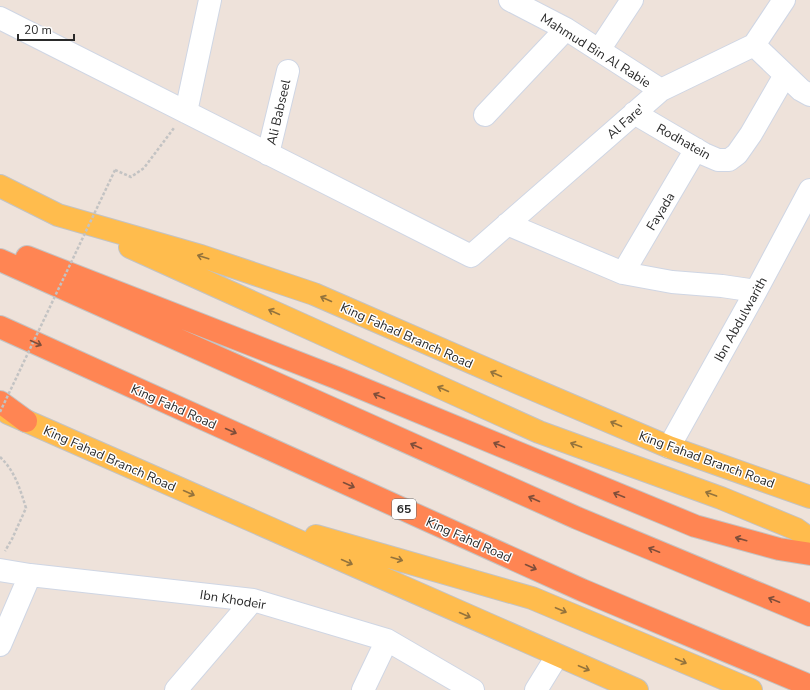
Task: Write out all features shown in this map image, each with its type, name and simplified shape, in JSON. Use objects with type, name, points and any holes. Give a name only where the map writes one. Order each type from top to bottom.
[{"type":"highway","points":[[0,246],[337,378],[695,526],[779,549],[810,554]]},
{"type":"highway","points":[[0,260],[577,518],[810,615]]},
{"type":"highway","name":"King Fahd Road","points":[[0,327],[582,590],[810,686]]},
{"type":"highway","points":[[0,402],[26,421]]},
{"type":"main road","name":"King Fahad Branch Road","points":[[0,186],[58,215],[201,256],[314,294],[507,378],[669,446],[810,497]]},
{"type":"main road","points":[[58,215],[539,432],[721,498],[796,529],[810,539]]},
{"type":"main road","name":"King Fahad Branch Road","points":[[0,409],[637,690]]},
{"type":"main road","points":[[238,514],[532,598],[751,690]]},
{"type":"street","points":[[186,112],[210,0]]},
{"type":"street","name":"Mahmud Bin Al Rabie","points":[[510,0],[566,29],[661,90]]},
{"type":"street","points":[[599,50],[632,0]]},
{"type":"street","points":[[784,0],[754,45],[801,90],[810,95]]},
{"type":"street","points":[[0,18],[268,154]]},
{"type":"street","points":[[485,116],[566,29]]},
{"type":"street","name":"Al Fare'","points":[[268,154],[471,256],[661,90],[754,45]]},
{"type":"street","name":"Ali Babseel","points":[[268,154],[288,71]]},
{"type":"street","name":"Rodhatein","points":[[634,113],[718,160],[729,160],[737,154],[751,134],[785,75]]},
{"type":"street","name":"Fayada","points":[[623,273],[696,149]]},
{"type":"street","name":"Ibn Abdulwarith","points":[[669,446],[756,292],[810,190]]},
{"type":"street","points":[[507,224],[623,273],[672,282],[722,286],[756,292]]},
{"type":"street","name":"Ibn Khodeir","points":[[2,561],[30,575],[253,600],[387,640],[473,690]]},
{"type":"street","points":[[0,645],[30,575]]},
{"type":"street","points":[[176,690],[253,600]]},
{"type":"street","points":[[363,690],[387,640]]},
{"type":"street","points":[[536,690],[558,656]]},
{"type":"path","points":[[0,412],[115,170],[131,177],[144,168],[186,112]]},
{"type":"path","points":[[0,457],[6,462],[19,484],[26,508],[2,561]]}]
